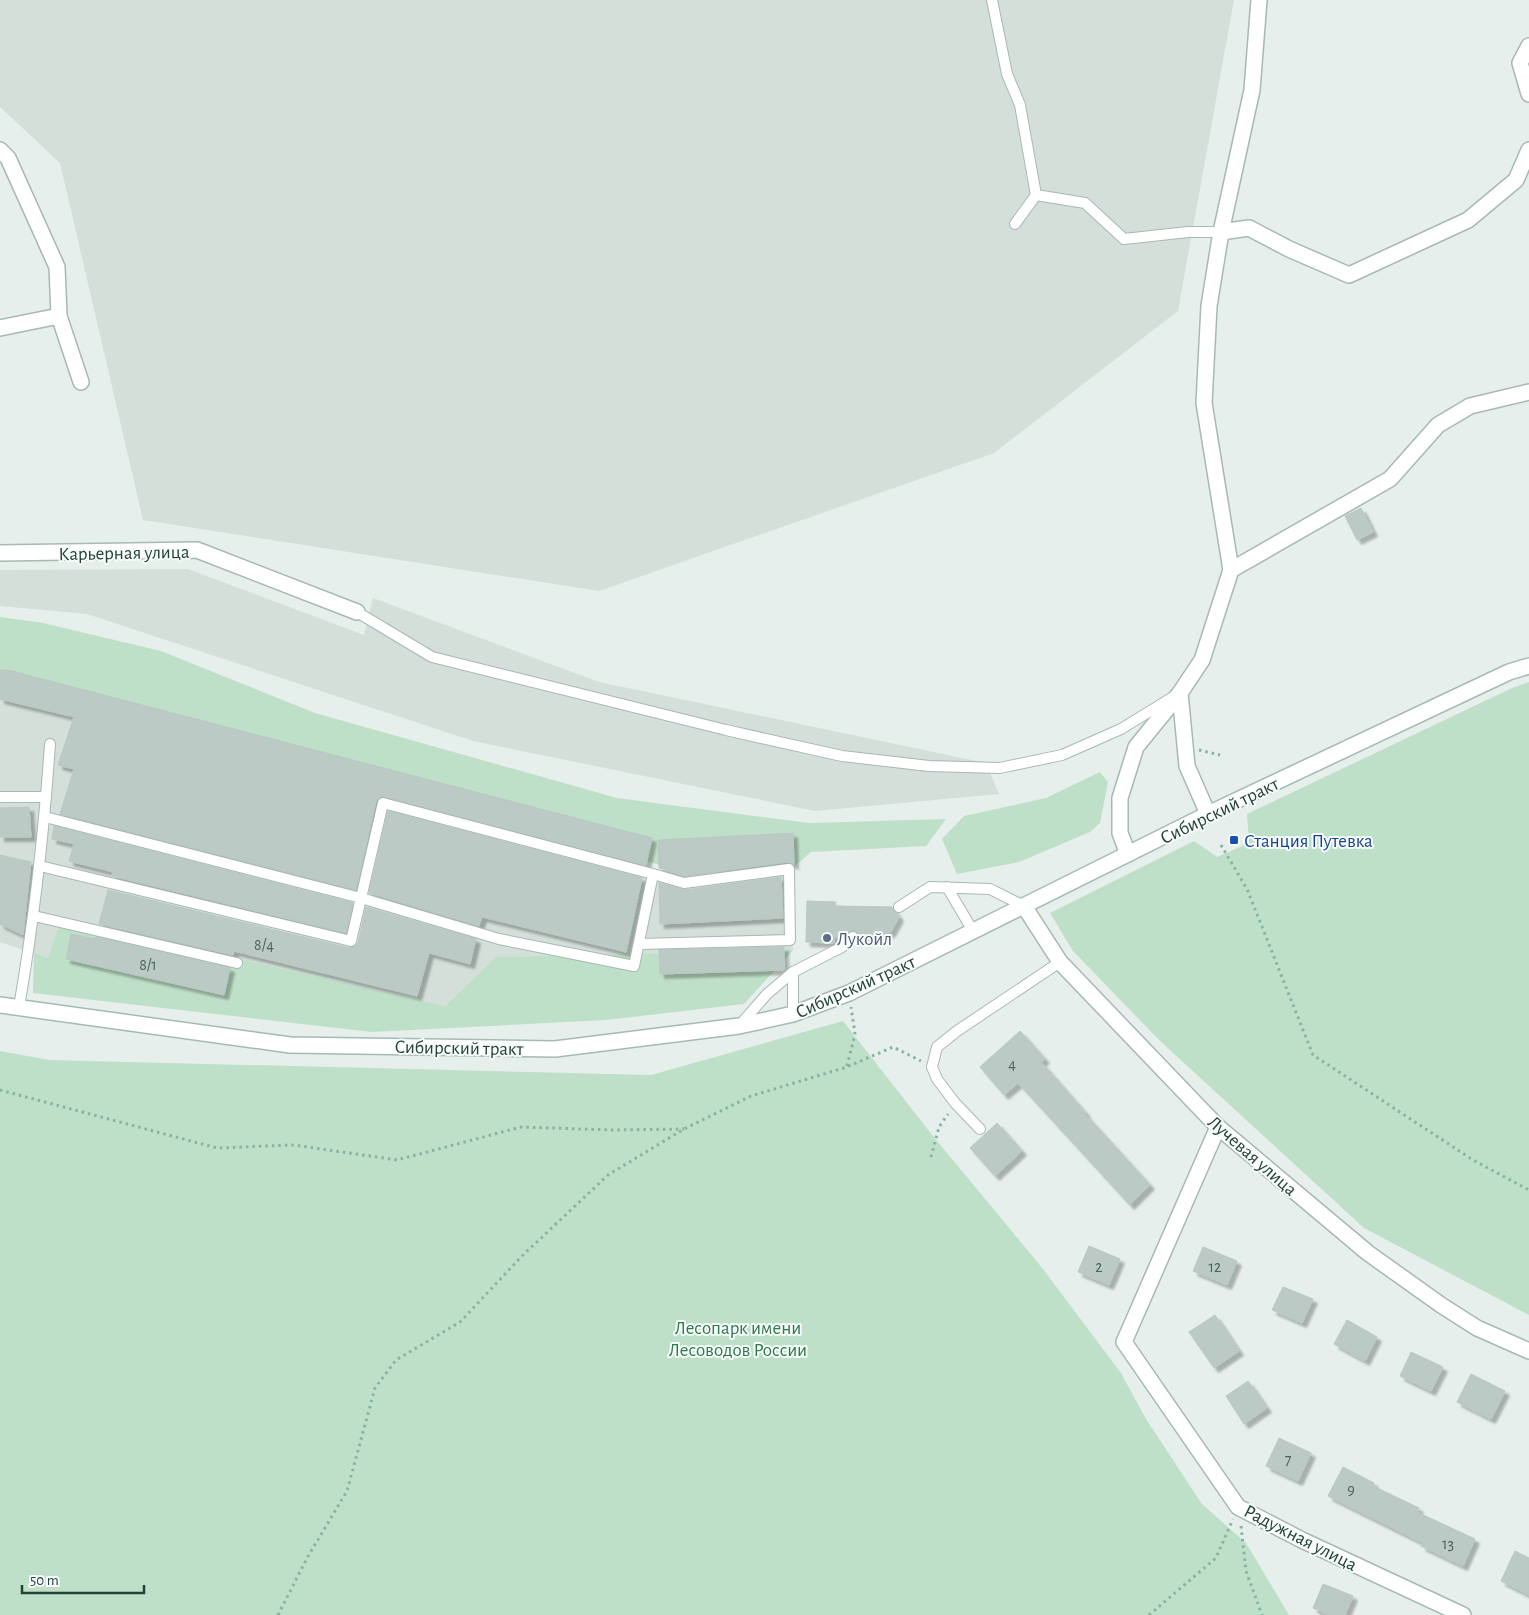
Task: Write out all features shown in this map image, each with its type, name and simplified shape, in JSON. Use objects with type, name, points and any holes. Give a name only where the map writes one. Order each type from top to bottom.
[{"type":"street","points":[[1128,854],[1120,833],[1120,798],[1136,747],[1180,693],[1202,660],[1231,570],[1204,403],[1209,306],[1221,232],[1252,90],[1259,0]]},
{"type":"street","points":[[1529,46],[1520,63],[1529,94]]},
{"type":"street","points":[[0,150],[8,158],[57,267],[59,316],[80,382]]},
{"type":"street","points":[[1221,232],[1249,228],[1289,249],[1349,275],[1468,220],[1516,180],[1529,150]]},
{"type":"street","points":[[0,328],[59,316]]},
{"type":"street","points":[[1231,570],[1390,479],[1438,425],[1470,406],[1529,392]]},
{"type":"street","name":"Карьерная улица","points":[[0,553],[197,550],[357,612]]},
{"type":"street","name":"Сибирский тракт","points":[[0,1005],[290,1045],[555,1049],[739,1026],[793,1014],[849,993],[1208,814],[1510,672],[1529,666]]},
{"type":"street","points":[[1180,693],[1187,766],[1208,814]]},
{"type":"street","name":"Лучевая улица","points":[[1024,906],[1060,962],[1218,1127],[1368,1253],[1441,1305],[1478,1328],[1529,1351]]},
{"type":"street","name":"Радужная улица","points":[[1218,1127],[1124,1342],[1238,1507],[1302,1540],[1463,1615]]},
{"type":"lane","points":[[992,0],[1007,74],[1020,105],[1036,195],[1015,224]]},
{"type":"lane","points":[[1036,195],[1085,203],[1124,239],[1188,232],[1221,232]]},
{"type":"lane","points":[[357,612],[432,657],[717,728],[842,756],[929,766],[1000,768],[1062,755],[1121,729],[1180,693]]},
{"type":"lane","points":[[20,1008],[40,866],[50,744]]},
{"type":"lane","points":[[0,797],[46,797]]},
{"type":"lane","points":[[40,866],[351,941],[383,803],[684,883],[789,869],[790,940],[638,944]]},
{"type":"lane","points":[[45,817],[361,898],[499,939],[634,966],[653,874]]},
{"type":"lane","points":[[899,907],[930,887],[990,889],[1024,906]]},
{"type":"lane","points":[[947,887],[973,931]]},
{"type":"lane","points":[[34,916],[237,963]]},
{"type":"lane","points":[[739,1026],[767,994],[793,972],[842,947],[853,937]]},
{"type":"lane","points":[[980,1129],[955,1103],[937,1079],[932,1067],[937,1047],[1060,962]]},
{"type":"lane","points":[[793,972],[793,1014]]},
{"type":"path","points":[[1221,845],[1247,889],[1313,1055],[1473,1160],[1529,1190]]},
{"type":"path","points":[[847,1067],[856,1034],[849,993]]},
{"type":"path","points":[[278,1615],[307,1558],[347,1490],[375,1388],[396,1360],[460,1322],[523,1255],[608,1175],[684,1129],[751,1096],[847,1067],[893,1047],[932,1067]]},
{"type":"path","points":[[0,1090],[217,1148],[294,1145],[397,1160],[521,1127],[612,1130],[684,1129]]},
{"type":"path","points":[[931,1157],[939,1127],[955,1103]]},
{"type":"path","points":[[1150,1615],[1216,1558],[1238,1507]]},
{"type":"path","points":[[1238,1507],[1246,1571],[1262,1615]]},
{"type":"shaded area","points":[[0,0],[1234,0],[1178,311],[994,453],[599,591],[143,520],[60,163],[0,107]]},
{"type":"shaded area","points":[[188,569],[364,635],[373,598],[599,682],[986,763],[999,794],[815,811],[473,741],[87,614],[0,606],[0,570]]},
{"type":"shaded area","points":[[0,691],[24,694],[684,883],[789,869],[793,950],[496,957],[445,1006],[61,918],[48,958],[0,942]]},
{"type":"green space","points":[[0,617],[43,623],[161,651],[315,713],[617,798],[809,823],[946,819],[926,846],[811,852],[796,865],[699,873],[653,863],[413,799],[0,684]]},
{"type":"green space","points":[[1529,682],[1529,1315],[1364,1228],[1159,1040],[1073,951],[1050,913],[1194,841],[1217,857],[1249,843],[1247,814],[1512,688]]},
{"type":"green space","points":[[1100,772],[1108,782],[1100,823],[1090,832],[1019,862],[957,874],[942,839],[964,816],[1046,798]]},
{"type":"green space","points":[[61,918],[445,1006],[496,957],[793,950],[744,1004],[606,1020],[372,1032],[33,993],[34,953],[48,958]]},
{"type":"green space","name":"Лесопарк имени Лесоводов России","points":[[843,1021],[933,1136],[1043,1269],[1121,1373],[1146,1419],[1202,1504],[1246,1543],[1289,1615],[0,1615],[0,1051],[49,1060],[651,1075]]},
{"type":"building","points":[[1361,508],[1373,532],[1357,540],[1345,516]]},
{"type":"building","points":[[0,670],[8,670],[652,838],[646,865],[382,796],[376,801],[356,890],[60,814],[74,769],[58,765],[74,717],[0,699]]},
{"type":"building","points":[[29,807],[31,837],[0,837],[0,808]]},
{"type":"building","points":[[388,811],[642,878],[626,952],[482,917],[479,926],[369,893]]},
{"type":"building","points":[[54,826],[353,903],[346,933],[112,876],[113,872],[69,861],[74,844],[52,839]]},
{"type":"building","points":[[793,833],[794,865],[788,862],[685,876],[659,868],[658,840]]},
{"type":"building","points":[[0,855],[31,862],[23,935],[0,924]]},
{"type":"building","points":[[781,877],[783,918],[660,924],[659,883],[685,890]]},
{"type":"building","points":[[108,890],[349,948],[358,943],[366,907],[476,939],[470,964],[429,953],[417,996],[234,951],[233,955],[99,924]]},
{"type":"building","points":[[807,901],[836,902],[835,906],[892,907],[899,917],[891,932],[880,938],[860,937],[858,932],[852,930],[843,937],[834,937],[834,943],[806,942]]},
{"type":"building","points":[[71,934],[95,939],[96,937],[230,968],[224,995],[66,959]]},
{"type":"building","points":[[784,947],[784,970],[660,974],[659,950]]},
{"type":"building","points":[[1020,1031],[1045,1059],[1041,1062],[1085,1114],[1150,1185],[1130,1205],[1018,1083],[1004,1095],[980,1067]]},
{"type":"building","points":[[997,1123],[1022,1151],[995,1176],[970,1148]]},
{"type":"building","points":[[1089,1246],[1120,1259],[1109,1285],[1078,1272]]},
{"type":"building","points":[[1203,1247],[1237,1261],[1227,1285],[1193,1271]]},
{"type":"building","points":[[1283,1287],[1313,1299],[1302,1323],[1272,1310]]},
{"type":"building","points":[[1215,1315],[1239,1351],[1214,1368],[1189,1332]]},
{"type":"building","points":[[1347,1320],[1377,1337],[1365,1361],[1334,1344]]},
{"type":"building","points":[[1411,1352],[1443,1367],[1431,1391],[1400,1376]]},
{"type":"building","points":[[1471,1374],[1505,1391],[1491,1419],[1457,1402]]},
{"type":"building","points":[[1248,1381],[1267,1408],[1244,1424],[1226,1396]]},
{"type":"building","points":[[1279,1438],[1311,1453],[1298,1481],[1266,1466]]},
{"type":"building","points":[[1343,1467],[1374,1483],[1373,1486],[1419,1508],[1417,1512],[1475,1539],[1463,1566],[1421,1546],[1423,1543],[1328,1496]]},
{"type":"building","points":[[1515,1551],[1529,1558],[1529,1595],[1501,1581]]},
{"type":"building","points":[[1323,1584],[1353,1596],[1345,1615],[1329,1615],[1313,1608]]},
{"type":"place","name":"Станция Путевка","points":[[1234,840]]},
{"type":"place","name":"Лукойл","points":[[827,938]]}]
